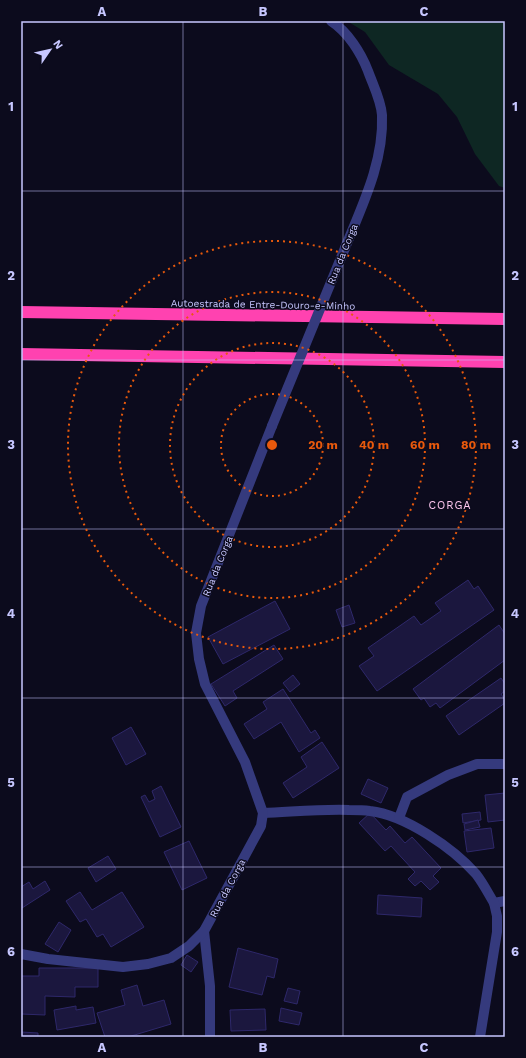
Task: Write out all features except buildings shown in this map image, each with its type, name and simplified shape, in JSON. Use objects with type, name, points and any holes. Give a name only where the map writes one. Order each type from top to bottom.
[{"type":"highway","name":"Autoestrada de Entre-Douro-e-Minho","points":[[21,312],[505,319]]},
{"type":"highway","points":[[21,354],[505,362]]},
{"type":"street","name":"Rua da Corga","points":[[21,954],[48,959],[123,967],[148,964],[171,958],[189,946],[204,931],[261,826],[263,813],[245,762],[205,684],[199,659],[196,633],[201,606],[272,426],[372,183],[380,145],[382,114],[376,91],[365,63],[349,38],[331,21]]},
{"type":"street","points":[[399,818],[407,797],[442,778],[477,764],[505,764]]},
{"type":"street","points":[[263,813],[337,810],[370,811],[399,818],[421,830],[468,866],[485,886],[494,902],[497,916],[497,932],[480,1037]]},
{"type":"street","points":[[494,902],[505,901]]},
{"type":"street","points":[[204,931],[210,986],[210,1037]]},
{"type":"green space","points":[[347,21],[505,21],[505,188],[499,186],[475,154],[457,117],[438,94],[389,65],[365,32]]},
{"type":"district","name":"CORGA","points":[[450,505]]}]
